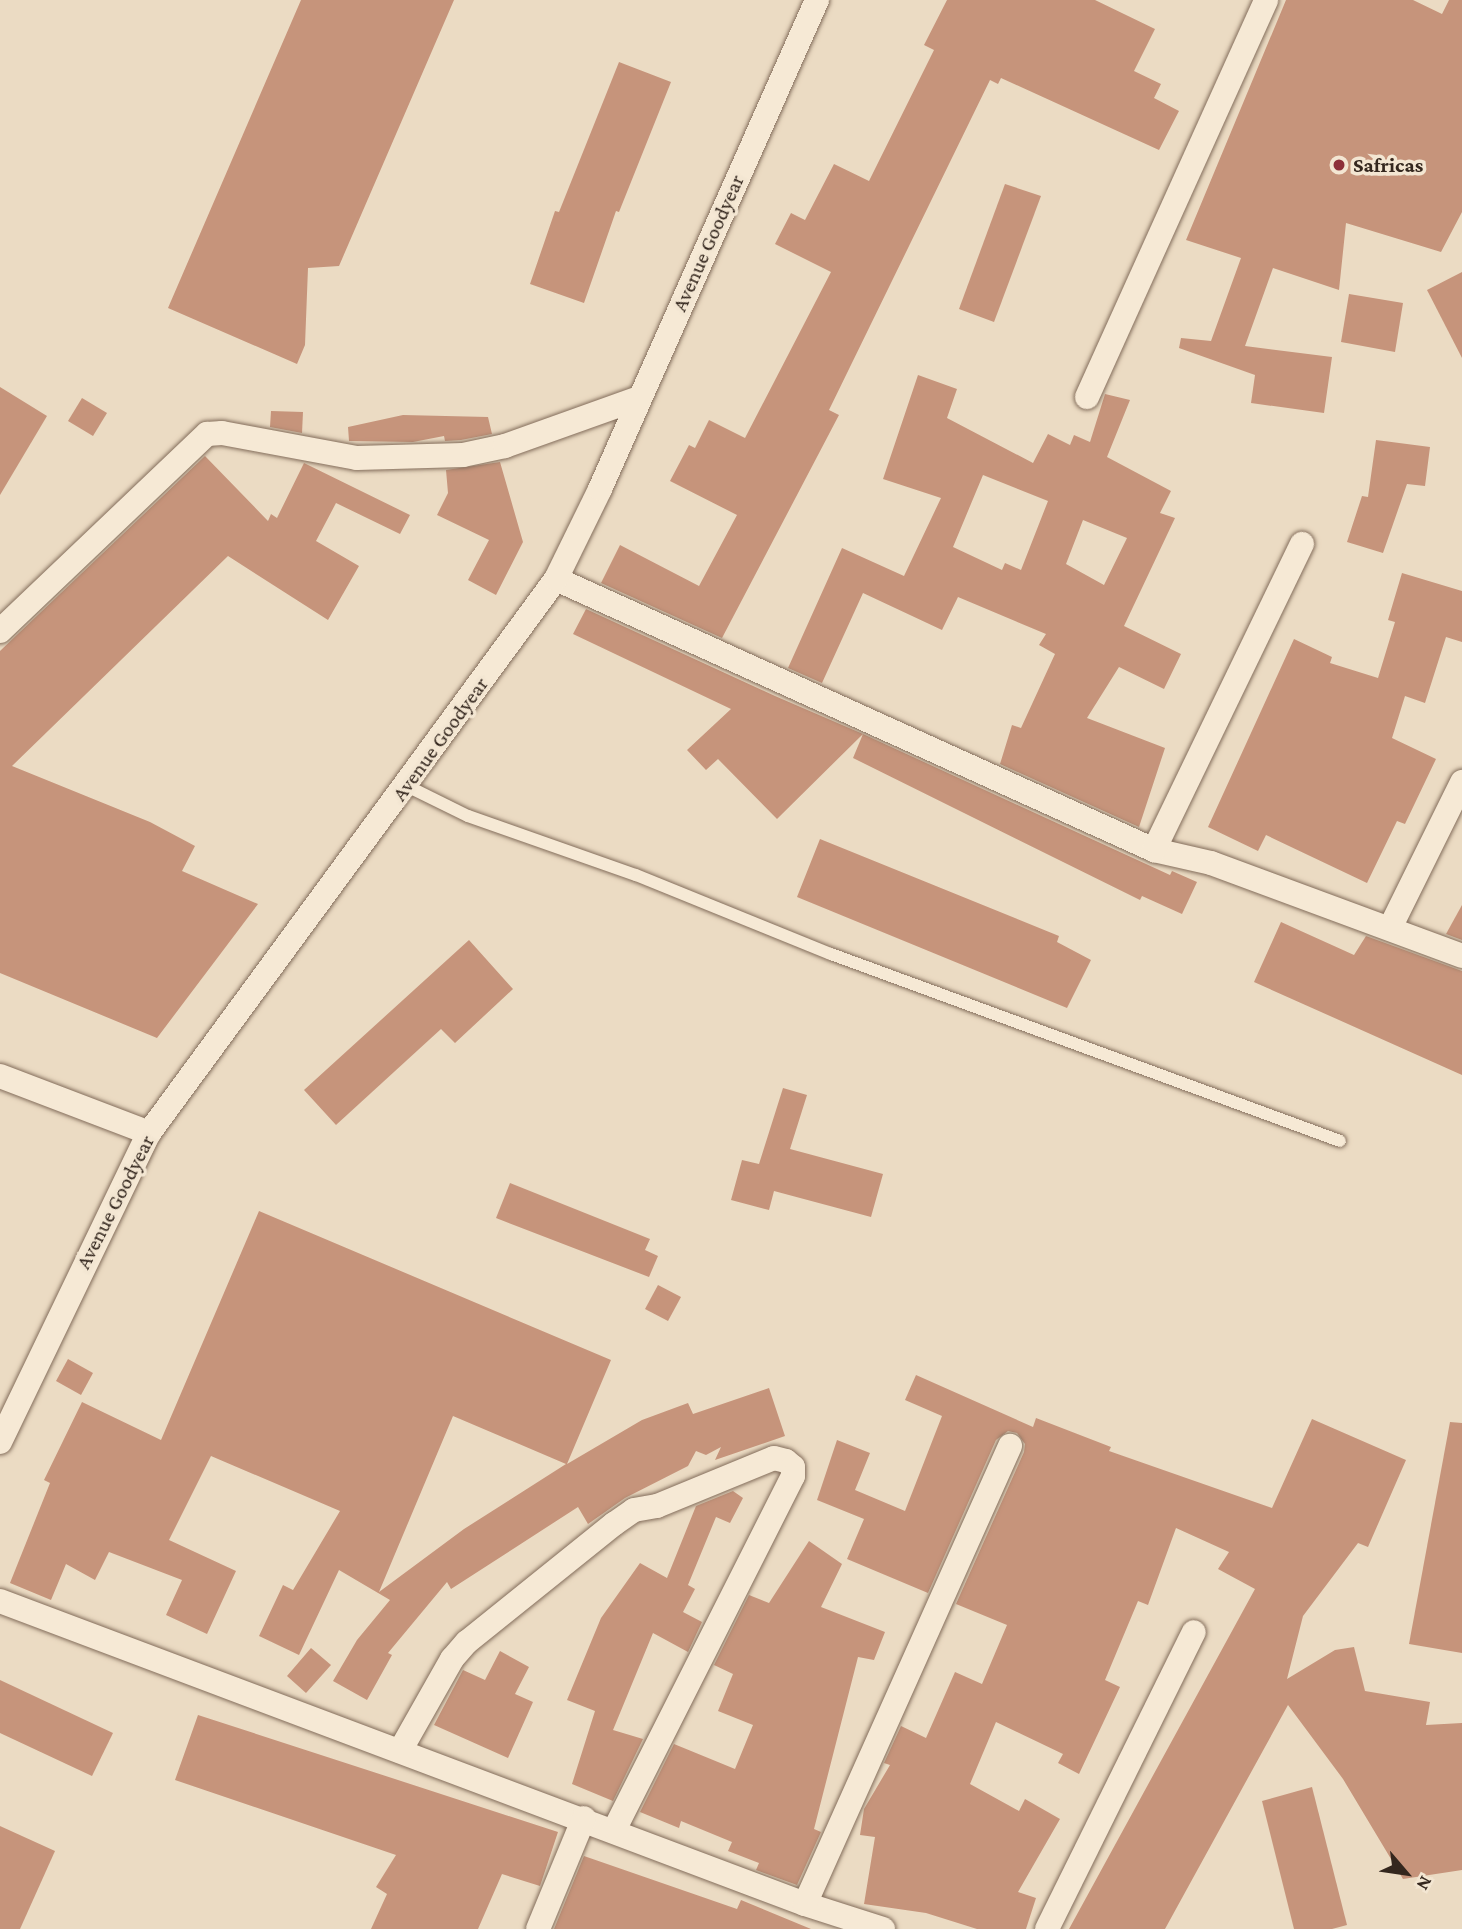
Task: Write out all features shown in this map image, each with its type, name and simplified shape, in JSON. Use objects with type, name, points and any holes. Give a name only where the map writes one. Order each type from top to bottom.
[{"type":"street","name":"Avenue Goodyear","points":[[0,1442],[149,1133],[407,786],[556,579],[817,0]]},
{"type":"street","points":[[1087,397],[1266,0]]},
{"type":"street","points":[[0,631],[207,434],[222,433],[356,458],[463,455],[505,446],[639,398]]},
{"type":"street","points":[[1154,850],[1302,544]]},
{"type":"street","points":[[556,579],[1154,850],[1211,863],[1462,956]]},
{"type":"street","points":[[1390,928],[1462,782]]},
{"type":"street","points":[[0,1076],[149,1133]]},
{"type":"street","points":[[805,1904],[1010,1446]]},
{"type":"street","points":[[400,1751],[452,1658],[467,1642],[614,1524],[634,1510],[657,1506],[774,1458],[786,1461],[793,1467],[793,1476],[615,1829]]},
{"type":"street","points":[[0,1601],[615,1829],[805,1904],[883,1929]]},
{"type":"street","points":[[1047,1929],[1194,1632]]},
{"type":"street","points":[[538,1929],[584,1818]]},
{"type":"lane","points":[[407,786],[468,816],[636,875],[831,954],[1340,1141]]},
{"type":"building","points":[[301,0],[454,0],[339,266],[308,268],[305,345],[297,364],[168,308]]},
{"type":"building","points":[[947,0],[1095,0],[1155,29],[1134,71],[1161,84],[1154,98],[1179,111],[1159,150],[1001,78],[998,84],[990,80],[829,410],[839,415],[722,638],[601,583],[620,545],[699,586],[737,515],[670,481],[689,445],[695,448],[709,420],[745,438],[831,272],[775,244],[791,213],[805,220],[834,164],[869,181],[934,50],[924,45]]},
{"type":"building","name":"Safricas","points":[[1286,0],[1413,0],[1442,14],[1449,0],[1462,0],[1462,212],[1441,252],[1346,223],[1339,290],[1273,268],[1245,346],[1332,357],[1324,413],[1251,403],[1255,375],[1179,348],[1181,338],[1211,341],[1241,258],[1186,240]]},
{"type":"building","points":[[619,62],[671,82],[619,212],[616,211],[584,303],[530,284],[555,211],[559,212]]},
{"type":"building","points":[[1005,184],[1041,196],[994,322],[959,309]]},
{"type":"building","points":[[1462,272],[1462,358],[1427,290]]},
{"type":"building","points":[[1349,294],[1403,303],[1395,352],[1341,342]]},
{"type":"building","points":[[918,375],[957,389],[947,418],[1033,463],[1048,434],[1070,445],[1074,435],[1090,442],[1105,394],[1130,400],[1107,457],[1171,491],[1160,513],[1175,518],[1124,626],[1181,654],[1164,689],[1119,667],[1087,718],[1165,748],[1139,827],[1000,764],[1012,725],[1021,728],[1055,654],[1039,645],[1046,634],[958,597],[942,630],[863,593],[822,683],[788,668],[842,548],[904,576],[941,498],[883,479]],"holes":[[[983,475],[1048,501],[1021,570],[1005,563],[1002,570],[953,547]],[[1083,520],[1127,538],[1104,585],[1066,564]]]},
{"type":"building","points":[[0,387],[47,416],[0,495]]},
{"type":"building","points":[[82,398],[107,413],[93,436],[68,421]]},
{"type":"building","points":[[271,411],[303,412],[302,433],[270,427]]},
{"type":"building","points":[[403,415],[488,417],[492,434],[445,441],[444,436],[413,442],[349,441],[348,427]]},
{"type":"building","points":[[1376,440],[1430,447],[1425,486],[1407,484],[1383,553],[1347,542],[1362,496],[1368,497]]},
{"type":"building","points":[[205,456],[268,521],[271,514],[277,518],[304,463],[410,515],[400,534],[336,503],[316,541],[359,566],[328,620],[228,556],[12,766],[150,822],[195,846],[182,871],[258,904],[157,1038],[0,973],[0,651]]},
{"type":"building","points":[[500,462],[523,542],[496,595],[468,580],[489,540],[437,515],[448,493],[446,470]]},
{"type":"building","points":[[1402,573],[1462,591],[1462,642],[1446,637],[1425,703],[1405,696],[1392,738],[1436,759],[1405,824],[1397,821],[1367,883],[1266,835],[1258,851],[1208,827],[1294,639],[1332,657],[1330,663],[1378,678],[1395,622],[1388,620]]},
{"type":"building","points":[[586,609],[863,734],[777,819],[718,759],[706,770],[687,750],[731,709],[573,634]]},
{"type":"building","points":[[863,734],[1170,875],[1172,871],[1197,882],[1182,914],[1142,896],[1140,900],[853,758]]},
{"type":"building","points":[[820,839],[1059,936],[1057,942],[1091,960],[1067,1008],[797,897]]},
{"type":"building","points":[[1462,905],[1462,940],[1446,934]]},
{"type":"building","points":[[1281,922],[1354,955],[1366,936],[1462,971],[1462,1075],[1254,982]]},
{"type":"building","points":[[469,940],[513,989],[455,1043],[441,1029],[336,1125],[304,1090]]},
{"type":"building","points":[[783,1088],[807,1095],[790,1149],[883,1174],[871,1217],[774,1191],[769,1210],[731,1200],[742,1160],[759,1164]]},
{"type":"building","points":[[510,1183],[650,1239],[645,1250],[658,1256],[649,1277],[496,1218]]},
{"type":"building","points":[[259,1211],[611,1360],[567,1464],[642,1420],[688,1403],[693,1414],[769,1388],[785,1436],[715,1460],[721,1447],[706,1455],[696,1451],[688,1466],[625,1498],[588,1524],[578,1507],[451,1589],[447,1582],[388,1653],[392,1655],[367,1700],[333,1681],[357,1640],[390,1600],[339,1570],[299,1655],[259,1636],[283,1585],[293,1590],[340,1511],[211,1456],[169,1540],[236,1571],[207,1634],[166,1615],[182,1580],[109,1552],[95,1580],[66,1564],[51,1600],[10,1583],[50,1483],[44,1480],[82,1402],[161,1440]],"holes":[[[453,1416],[566,1464],[464,1529],[379,1592]]]},
{"type":"building","points":[[658,1285],[681,1297],[668,1321],[645,1309]]},
{"type":"building","points":[[68,1359],[93,1373],[81,1395],[56,1381]]},
{"type":"building","points":[[916,1375],[1033,1427],[1036,1418],[1111,1447],[1109,1451],[1272,1508],[1312,1419],[1406,1460],[1368,1547],[1358,1543],[1303,1616],[1287,1679],[1335,1650],[1354,1647],[1365,1691],[1430,1702],[1426,1725],[1462,1723],[1462,1870],[1403,1879],[1343,1779],[1288,1705],[1165,1929],[1069,1929],[1255,1589],[1218,1569],[1229,1552],[1176,1528],[1148,1605],[1138,1601],[1105,1680],[1120,1687],[1079,1774],[1058,1763],[1063,1754],[996,1722],[970,1784],[1019,1811],[1025,1799],[1060,1819],[1018,1892],[1036,1898],[1026,1929],[977,1929],[926,1913],[864,1904],[875,1837],[860,1835],[864,1809],[890,1765],[884,1763],[901,1726],[926,1738],[955,1672],[982,1684],[1007,1625],[956,1604],[1024,1452],[1025,1444],[1017,1433],[1008,1431],[996,1440],[928,1593],[847,1559],[864,1519],[817,1500],[837,1440],[870,1453],[855,1490],[905,1511],[942,1416],[905,1400]]},
{"type":"building","points":[[1450,1422],[1462,1423],[1462,1653],[1409,1644]]},
{"type":"building","points":[[733,1491],[743,1498],[730,1523],[716,1517],[688,1585],[695,1589],[683,1612],[702,1622],[688,1652],[653,1633],[613,1730],[643,1739],[613,1801],[572,1784],[595,1711],[567,1700],[601,1618],[640,1563],[667,1578],[696,1506]]},
{"type":"building","points":[[809,1541],[842,1564],[821,1607],[885,1632],[874,1660],[858,1657],[814,1829],[821,1832],[797,1885],[756,1870],[759,1863],[728,1851],[732,1842],[681,1821],[679,1828],[640,1812],[674,1744],[735,1769],[753,1725],[718,1711],[733,1674],[714,1665],[749,1595],[769,1603]]},
{"type":"building","points":[[311,1648],[331,1665],[306,1693],[287,1676]]},
{"type":"building","points":[[500,1651],[529,1667],[515,1694],[533,1702],[508,1758],[434,1725],[463,1670],[485,1680]]},
{"type":"building","points":[[0,1680],[113,1733],[92,1776],[0,1733]]},
{"type":"building","points":[[198,1715],[558,1832],[540,1886],[502,1874],[478,1929],[371,1929],[387,1894],[376,1887],[396,1855],[175,1780]]},
{"type":"building","points":[[1312,1787],[1347,1925],[1332,1929],[1294,1929],[1262,1801]]},
{"type":"building","points":[[0,1826],[55,1851],[20,1929],[0,1929]]},
{"type":"building","points":[[584,1856],[737,1909],[741,1900],[811,1929],[554,1929]]},
{"type":"place","name":"Safricas","points":[[1339,165]]}]
